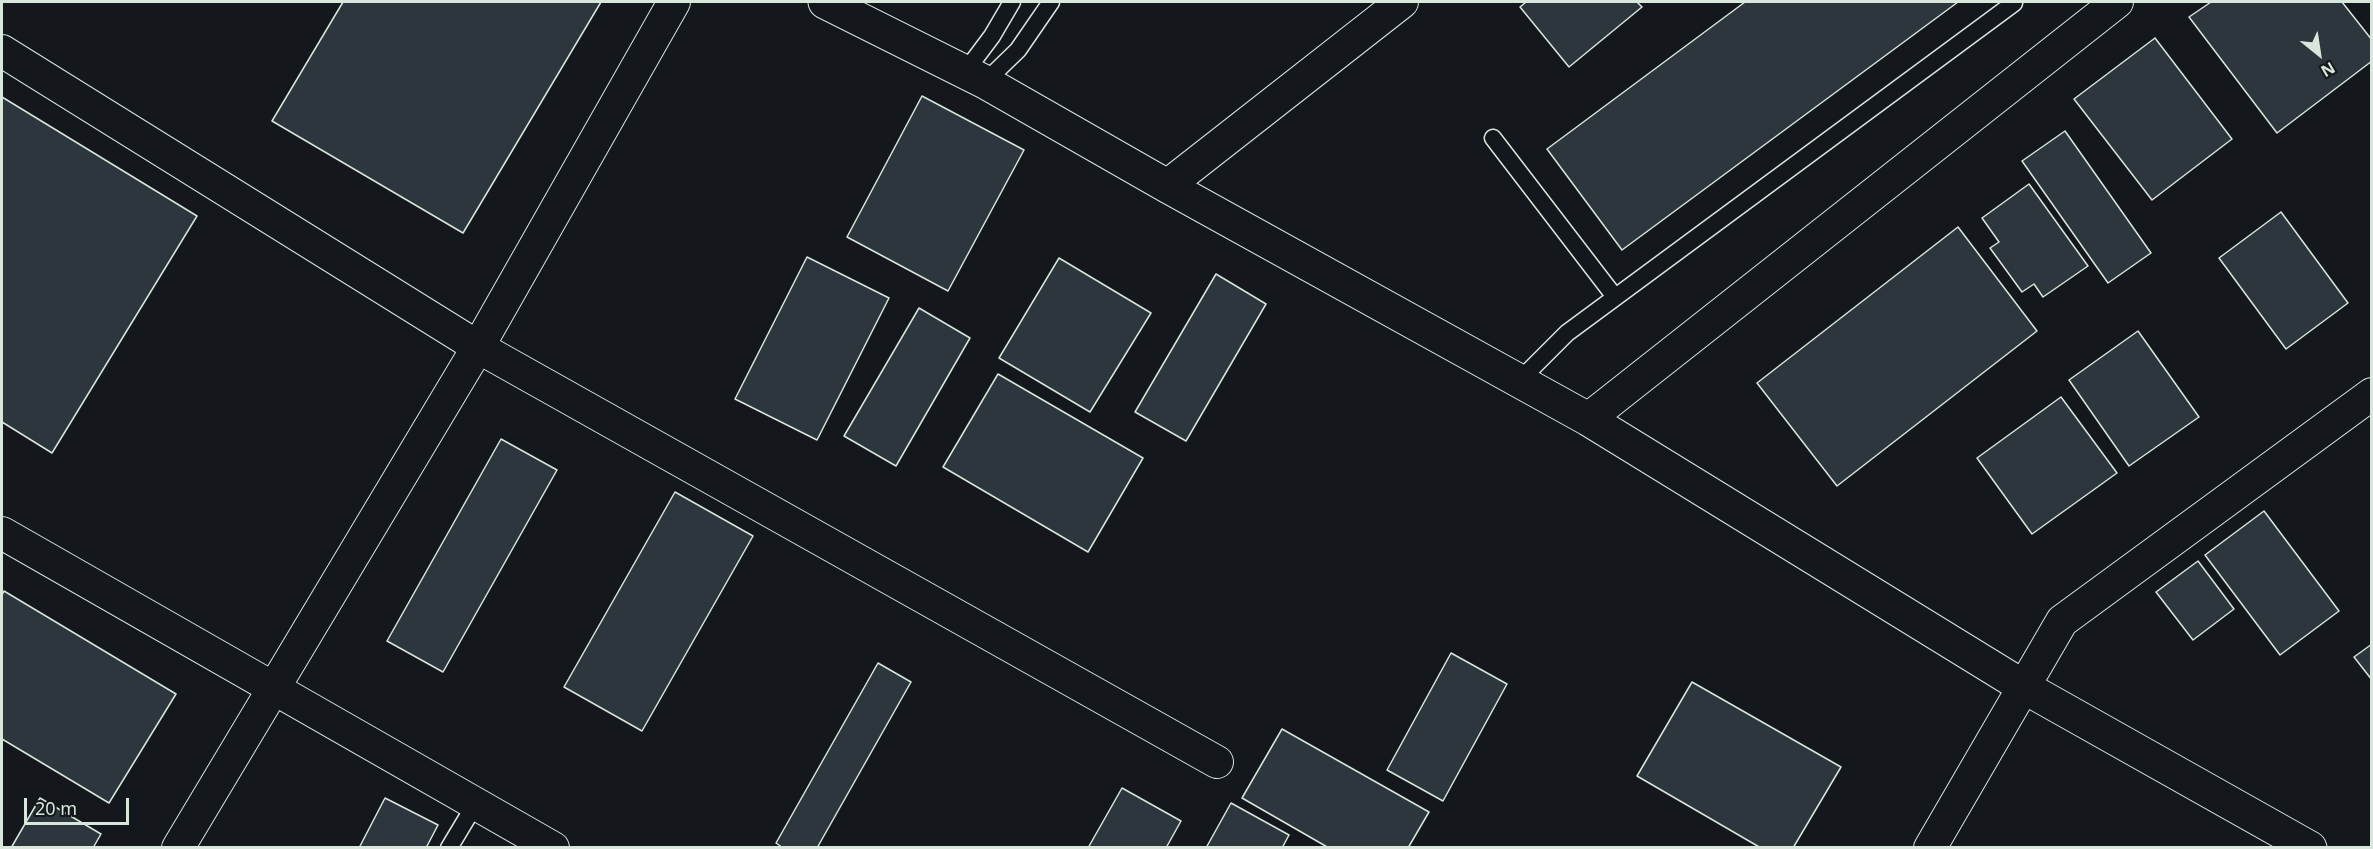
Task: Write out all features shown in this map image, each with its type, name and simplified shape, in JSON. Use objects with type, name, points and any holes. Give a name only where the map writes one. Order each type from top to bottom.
[{"type":"street","points":[[178,848],[478,347],[674,2]]},
{"type":"street","points":[[825,2],[975,77],[1588,419],[2024,687],[2310,848]]},
{"type":"street","points":[[1167,186],[1402,2]]},
{"type":"street","points":[[1588,419],[2117,2]]},
{"type":"street","points":[[2,51],[478,347],[1217,762]]},
{"type":"street","points":[[1930,848],[2062,621],[2372,394]]},
{"type":"street","points":[[2,533],[553,848]]},
{"type":"lane","points":[[975,77],[992,36],[1012,2]]},
{"type":"lane","points":[[975,77],[1018,50],[1051,2]]},
{"type":"lane","points":[[1519,381],[1567,333],[2014,3]]},
{"type":"lane","points":[[1493,138],[1615,297]]},
{"type":"lane","points":[[449,848],[476,803]]},
{"type":"building","points":[[343,2],[601,2],[463,233],[272,121]]},
{"type":"building","points":[[1526,2],[1637,2],[1642,7],[1569,67],[1520,7]]},
{"type":"building","points":[[1745,2],[1958,2],[1622,250],[1547,149]]},
{"type":"building","points":[[2211,2],[2342,2],[2372,40],[2372,61],[2277,133],[2189,17]]},
{"type":"building","points":[[2155,38],[2232,139],[2152,200],[2074,99]]},
{"type":"building","points":[[922,96],[1024,150],[948,291],[847,237]]},
{"type":"building","points":[[2,97],[197,216],[52,453],[2,422]]},
{"type":"building","points":[[2065,131],[2151,253],[2108,283],[2022,161]]},
{"type":"building","points":[[2029,184],[2088,266],[2043,297],[2034,284],[2022,292],[1990,248],[1999,242],[1982,218]]},
{"type":"building","points":[[2281,212],[2348,303],[2286,349],[2219,258]]},
{"type":"building","points":[[1958,227],[2037,331],[1837,486],[1757,383]]},
{"type":"building","points":[[807,257],[889,298],[817,440],[735,399]]},
{"type":"building","points":[[1059,258],[1151,313],[1090,412],[999,358]]},
{"type":"building","points":[[1216,274],[1266,304],[1186,441],[1135,412]]},
{"type":"building","points":[[919,308],[970,338],[896,466],[844,436]]},
{"type":"building","points":[[2138,331],[2199,417],[2129,466],[2069,380]]},
{"type":"building","points":[[998,374],[1143,458],[1088,552],[943,467]]},
{"type":"building","points":[[2061,397],[2117,473],[2032,534],[1977,458]]},
{"type":"building","points":[[501,439],[557,470],[443,672],[387,641]]},
{"type":"building","points":[[675,492],[753,536],[642,731],[564,687]]},
{"type":"building","points":[[2264,511],[2339,611],[2280,655],[2205,555]]},
{"type":"building","points":[[2198,561],[2234,609],[2193,640],[2156,592]]},
{"type":"building","points":[[4,591],[176,694],[109,803],[2,739],[2,595]]},
{"type":"building","points":[[2372,644],[2372,680],[2354,657]]},
{"type":"building","points":[[1451,653],[1507,684],[1443,801],[1387,770]]},
{"type":"building","points":[[878,663],[911,682],[817,848],[783,848],[776,843]]},
{"type":"building","points":[[1692,682],[1841,767],[1793,848],[1761,848],[1637,776]]},
{"type":"building","points":[[1282,729],[1429,812],[1408,848],[1329,848],[1242,798]]},
{"type":"building","points":[[1122,788],[1181,821],[1166,848],[1088,848]]},
{"type":"building","points":[[40,798],[101,834],[93,848],[11,848]]},
{"type":"building","points":[[385,798],[438,825],[426,848],[359,848]]},
{"type":"building","points":[[1231,803],[1289,835],[1282,848],[1206,848]]}]
